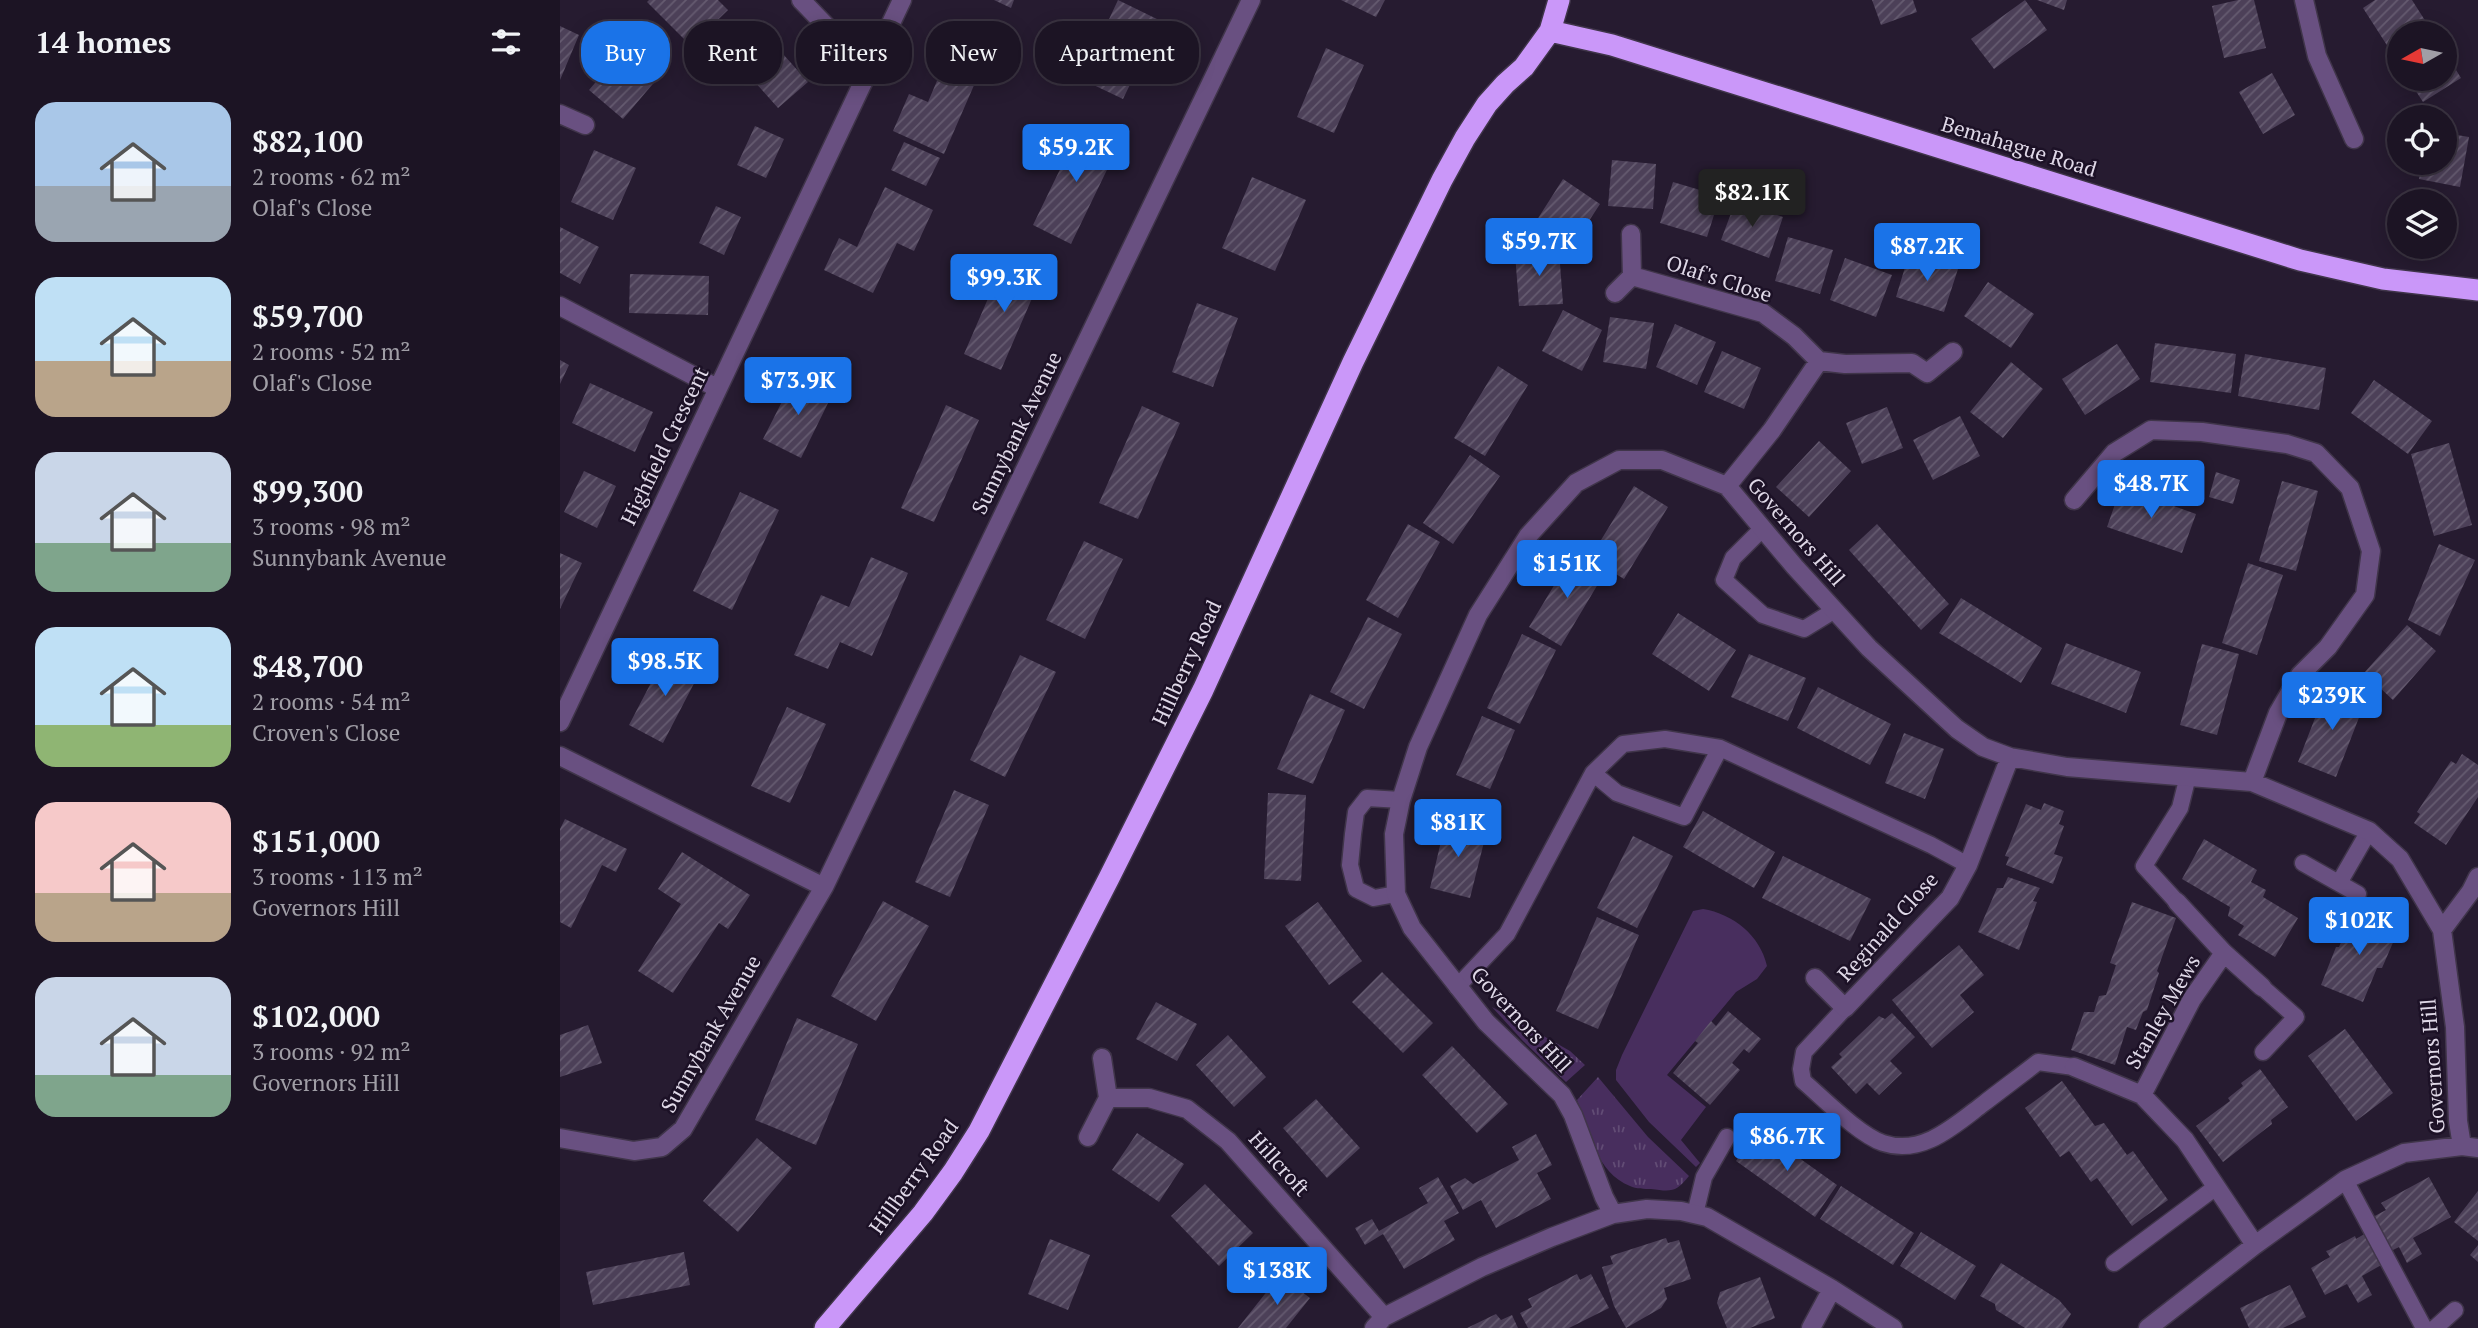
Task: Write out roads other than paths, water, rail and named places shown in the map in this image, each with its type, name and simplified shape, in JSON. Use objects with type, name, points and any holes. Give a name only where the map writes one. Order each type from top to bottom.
[{"type":"highway","name":"Hillberry Road","points":[[825,1328],[923,1213],[979,1131],[1203,690],[1353,362],[1442,180],[1487,104],[1524,67],[1550,31],[1559,0]]},
{"type":"highway","name":"Bemahague Road","points":[[1550,31],[1612,45],[2300,260],[2383,279],[2478,290]]},
{"type":"street","points":[[802,0],[822,21]]},
{"type":"street","name":"Highfield Crescent","points":[[892,21],[902,0]]},
{"type":"street","name":"Sunnybank Avenue","points":[[560,1138],[634,1151],[662,1147],[683,1129],[824,887],[1251,0]]},
{"type":"street","points":[[2304,0],[2317,56],[2354,139]]},
{"type":"street","name":"Highfield Crescent","points":[[560,722],[862,84]]},
{"type":"street","points":[[560,114],[585,125]]},
{"type":"street","name":"Olaf's Close","points":[[1615,293],[1632,276],[1631,234]]},
{"type":"street","name":"Olaf's Close","points":[[1632,276],[1763,313],[1794,336],[1819,361]]},
{"type":"street","points":[[560,306],[717,388]]},
{"type":"street","points":[[1727,486],[1772,430],[1819,361],[1845,364],[1912,363],[1924,381],[1953,352]]},
{"type":"street","points":[[2074,500],[2113,453],[2151,430],[2202,432],[2287,444],[2316,453],[2350,488],[2371,551],[2365,595],[2328,647],[2300,675],[2278,713],[2252,782]]},
{"type":"street","name":"Governors Hill","points":[[1613,1214],[1573,1115],[1562,1095],[1486,1022],[1412,928],[1396,894],[1394,834],[1401,800],[1418,747],[1478,615],[1528,536],[1576,483],[1619,460],[1662,460],[1727,486],[1869,648],[1957,729],[1983,747],[2010,757],[2067,766],[2252,782],[2369,831],[2400,859],[2442,930],[2455,1027],[2458,1121],[2470,1147],[2404,1153],[2345,1180],[2148,1328]]},
{"type":"street","points":[[560,756],[824,887]]},
{"type":"street","name":"Reginald Close","points":[[1815,978],[1845,1008],[1950,898],[1968,865],[2010,757]]},
{"type":"street","points":[[2442,930],[2476,888]]},
{"type":"street","name":"Stanley Mews","points":[[2177,901],[2224,953],[2262,987]]},
{"type":"street","name":"Stanley Mews","points":[[2142,1095],[2192,999],[2224,953]]},
{"type":"street","points":[[1088,1137],[1108,1097],[1102,1058]]},
{"type":"street","name":"Stanley Mews","points":[[2074,1067],[2142,1095],[2185,1140],[2255,1245]]},
{"type":"street","name":"Hillcroft","points":[[1108,1097],[1149,1098],[1187,1109],[1228,1141],[1379,1323],[1482,1267],[1613,1214]]},
{"type":"street","points":[[1613,1214],[1647,1209],[1707,1217],[1893,1328]]},
{"type":"street","points":[[1811,1328],[1832,1290]]},
{"type":"lane","points":[[1762,529],[1733,558],[1724,580],[1763,615],[1804,629],[1835,610]]},
{"type":"lane","points":[[1457,986],[1507,934],[1593,773],[1623,744],[1664,739],[1720,747],[1968,865]]},
{"type":"lane","points":[[1593,773],[1617,793],[1684,817],[1720,747]]},
{"type":"lane","points":[[2177,901],[2144,866],[2180,808],[2188,776]]},
{"type":"lane","points":[[1396,894],[1374,898],[1356,889],[1350,865],[1356,812],[1367,798],[1401,800]]},
{"type":"lane","points":[[2339,883],[2369,831]]},
{"type":"lane","points":[[2303,863],[2358,894]]},
{"type":"lane","points":[[2262,987],[2296,1017],[2263,1052]]},
{"type":"lane","points":[[1845,1008],[1804,1052],[1801,1069],[1803,1081],[1867,1135],[1883,1143],[1902,1146],[1927,1142],[1947,1132],[2038,1062],[2074,1067]]},
{"type":"lane","points":[[1695,1214],[1704,1177],[1727,1137]]},
{"type":"lane","points":[[2345,1180],[2424,1328]]},
{"type":"lane","points":[[2114,1263],[2216,1187]]},
{"type":"lane","points":[[2435,1328],[2455,1310]]}]
